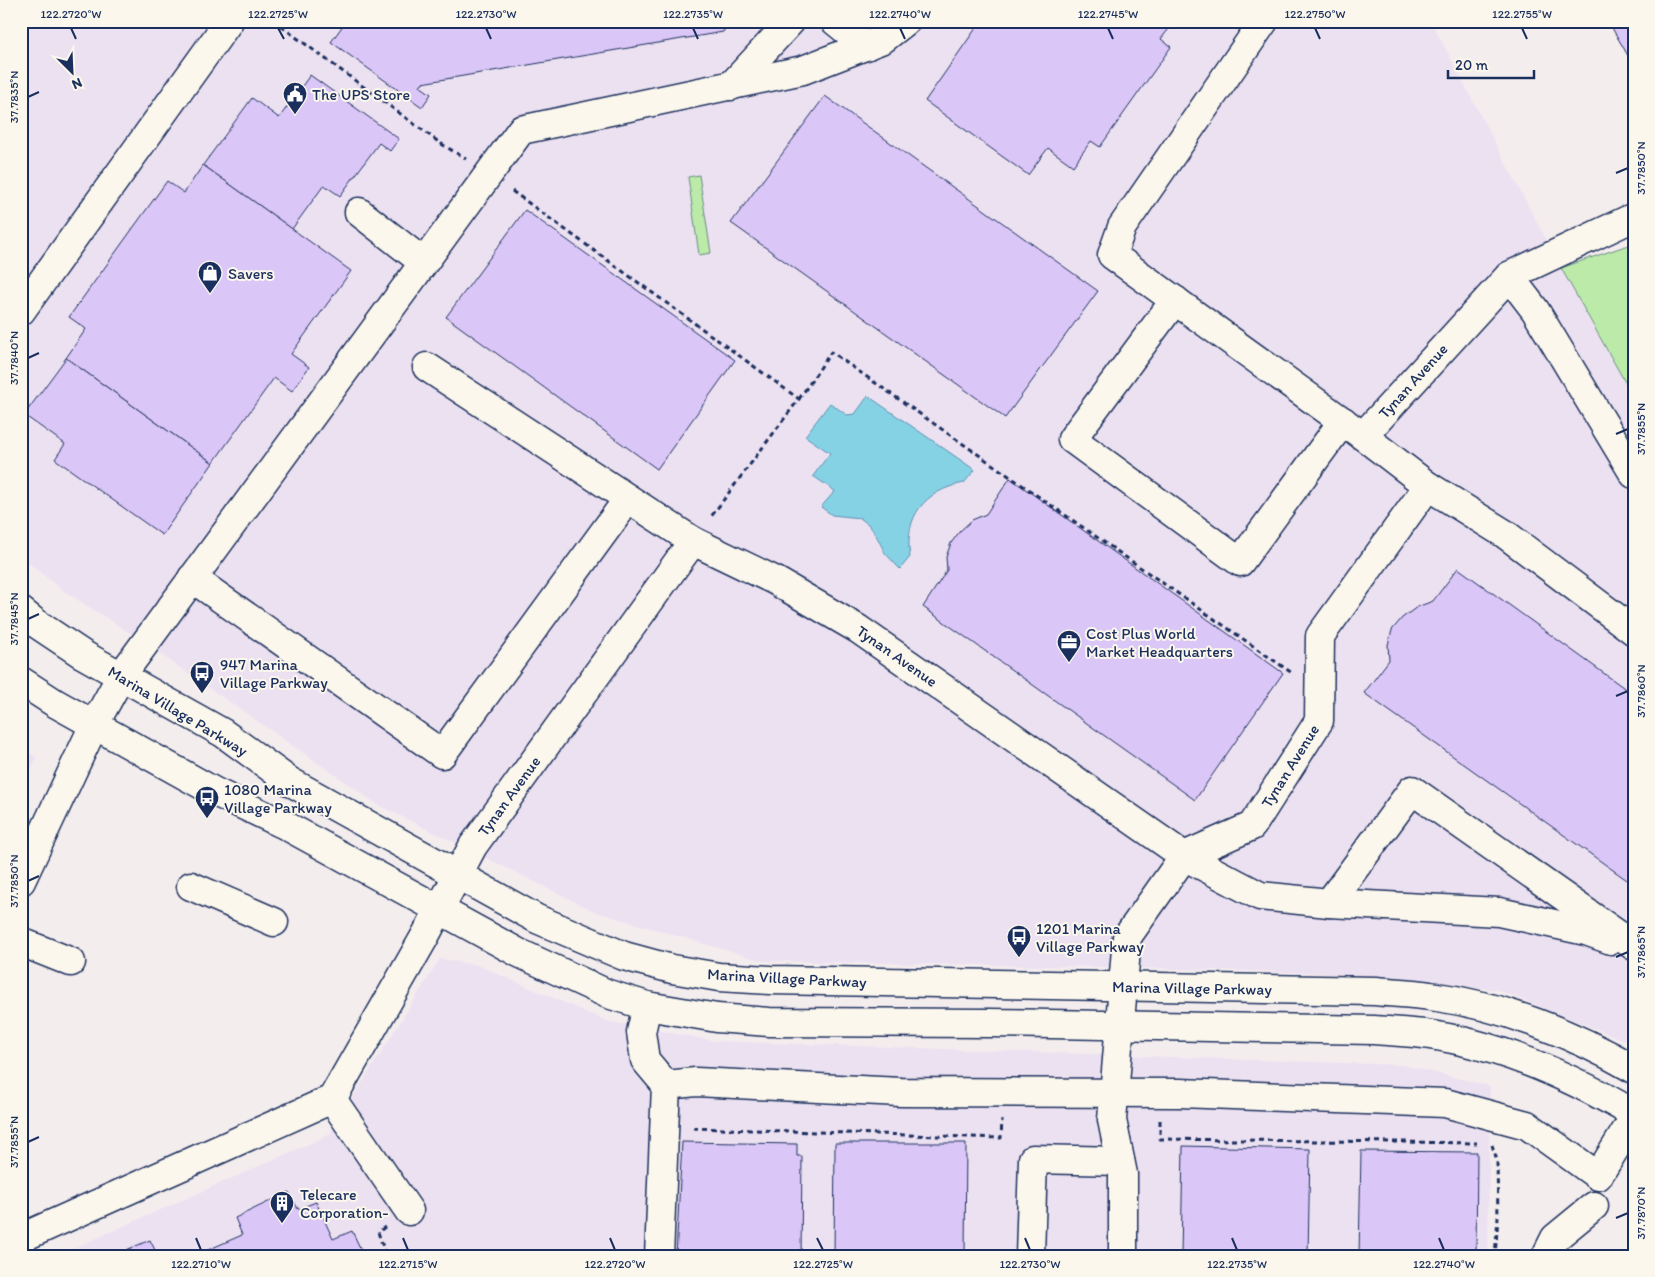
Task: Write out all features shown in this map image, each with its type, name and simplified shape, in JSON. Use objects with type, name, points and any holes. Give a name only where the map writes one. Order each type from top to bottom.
[{"type":"street","points":[[21,311],[229,21]]},
{"type":"street","points":[[731,86],[791,21]]},
{"type":"street","points":[[835,21],[866,46]]},
{"type":"street","points":[[21,881],[94,725],[121,676],[520,130],[803,70],[883,39],[906,21]]},
{"type":"street","points":[[1264,21],[1122,227],[1112,255],[1353,429],[1428,486],[1505,534],[1634,631]]},
{"type":"street","points":[[359,212],[423,262]]},
{"type":"street","name":"Tynan Avenue","points":[[1175,300],[1072,439],[1240,562],[1353,429],[1510,276],[1634,217]]},
{"type":"street","points":[[1510,276],[1535,310],[1634,474]]},
{"type":"street","name":"Tynan Avenue","points":[[427,367],[693,541],[776,581],[858,629],[1184,856],[1252,826],[1319,721],[1320,636],[1428,486]]},
{"type":"street","points":[[192,578],[442,754],[628,499]]},
{"type":"street","name":"Tynan Avenue","points":[[332,1099],[473,846],[693,541]]},
{"type":"street","name":"Marina Village Parkway","points":[[21,611],[82,654],[223,733],[289,780],[559,930],[624,956],[672,969],[719,977],[770,980],[1376,991],[1430,996],[1482,1006],[1528,1020],[1574,1039],[1634,1069]]},
{"type":"street","points":[[21,681],[55,703],[215,792],[283,824],[519,953],[563,975],[608,994],[648,1006],[717,1018],[769,1022],[1121,1025],[1374,1030],[1424,1034],[1472,1044],[1515,1057],[1559,1074],[1602,1095],[1634,1114]]},
{"type":"street","points":[[1329,903],[1412,790],[1634,948]]},
{"type":"street","points":[[1123,1256],[1123,1174],[1112,1120],[1127,937],[1184,856],[1260,896],[1329,903],[1499,912],[1586,931],[1634,948]]},
{"type":"street","points":[[191,886],[274,922]]},
{"type":"street","points":[[21,942],[71,962]]},
{"type":"street","points":[[648,1006],[641,1032],[645,1060],[666,1085],[659,1256]]},
{"type":"street","points":[[666,1085],[696,1082],[901,1092],[1180,1093],[1445,1103],[1527,1125],[1598,1176],[1634,1118]]},
{"type":"street","points":[[21,1238],[332,1099],[410,1211]]},
{"type":"street","points":[[1030,1256],[1033,1159],[1120,1161]]},
{"type":"street","points":[[1546,1256],[1555,1238],[1594,1206]]},
{"type":"path","points":[[274,21],[440,143],[488,173],[799,398]]},
{"type":"path","points":[[693,541],[831,352],[1319,691]]},
{"type":"path","points":[[1491,1143],[1497,1160],[1498,1218],[1495,1256]]},
{"type":"shaded area","points":[[21,21],[1431,21],[1561,268],[1634,398],[1634,1044],[1498,990],[1320,973],[763,961],[596,912],[380,806],[121,627],[62,590],[21,557]]},
{"type":"shaded area","points":[[21,747],[37,758],[21,790]]},
{"type":"shaded area","points":[[440,959],[477,965],[607,1021],[716,1041],[1403,1065],[1490,1086],[1488,1256],[56,1256],[329,1135]]},
{"type":"green space","points":[[699,175],[711,253],[699,255],[688,177]]},
{"type":"green space","points":[[1634,243],[1634,398],[1561,268]]},
{"type":"water","points":[[868,396],[975,470],[964,483],[938,492],[920,508],[910,529],[910,557],[900,569],[885,553],[869,525],[860,518],[832,515],[821,507],[835,491],[813,476],[830,453],[805,436],[830,403],[847,415],[855,414]]},
{"type":"building","points":[[346,21],[730,21],[723,32],[422,83],[420,86],[431,94],[422,107],[331,42]]},
{"type":"building","points":[[981,21],[1175,21],[1161,39],[1171,47],[1100,147],[1091,141],[1073,166],[1048,148],[1028,175],[925,101]]},
{"type":"building","points":[[1608,21],[1634,21],[1634,66]]},
{"type":"building","points":[[310,75],[399,139],[390,151],[379,143],[340,196],[324,185],[292,229],[203,165],[252,98],[279,118]]},
{"type":"building","points":[[825,96],[1098,291],[1005,418],[731,223]]},
{"type":"building","name":"Savers","points":[[203,165],[351,271],[291,354],[309,367],[292,391],[274,378],[213,463],[66,358],[86,329],[69,317],[167,181],[184,193]]},
{"type":"building","points":[[525,210],[735,360],[657,469],[446,317]]},
{"type":"building","points":[[66,358],[213,463],[162,535],[55,459],[65,444],[24,415]]},
{"type":"building","points":[[1010,478],[1283,673],[1195,800],[923,607],[947,570],[946,557],[951,543],[972,520],[986,514]]},
{"type":"building","points":[[1458,568],[1634,695],[1634,885],[1364,693],[1389,660],[1388,645],[1392,630],[1402,618],[1417,607],[1433,601]]},
{"type":"building","points":[[682,1142],[797,1144],[797,1156],[802,1156],[801,1256],[676,1256]]},
{"type":"building","points":[[835,1143],[966,1143],[965,1256],[834,1256]]},
{"type":"building","points":[[1183,1146],[1310,1149],[1308,1256],[1181,1256]]},
{"type":"building","points":[[1361,1151],[1477,1152],[1476,1256],[1359,1256]]},
{"type":"building","name":"Telecare Corporation-","points":[[289,1192],[298,1209],[316,1202],[333,1239],[352,1231],[364,1256],[194,1256],[242,1235],[235,1218]]},
{"type":"building","points":[[150,1240],[158,1256],[112,1256]]},
{"type":"place","name":"The UPS Store","points":[[295,115]]},
{"type":"place","name":"Savers","points":[[210,294]]},
{"type":"place","name":"Cost Plus World Market Headquarters","points":[[1069,663]]},
{"type":"place","name":"947 Marina Village Parkway","points":[[202,694]]},
{"type":"place","name":"1080 Marina Village Parkway","points":[[207,819]]},
{"type":"place","name":"1201 Marina Village Parkway","points":[[1019,958]]},
{"type":"place","name":"Telecare Corporation-","points":[[282,1224]]}]
